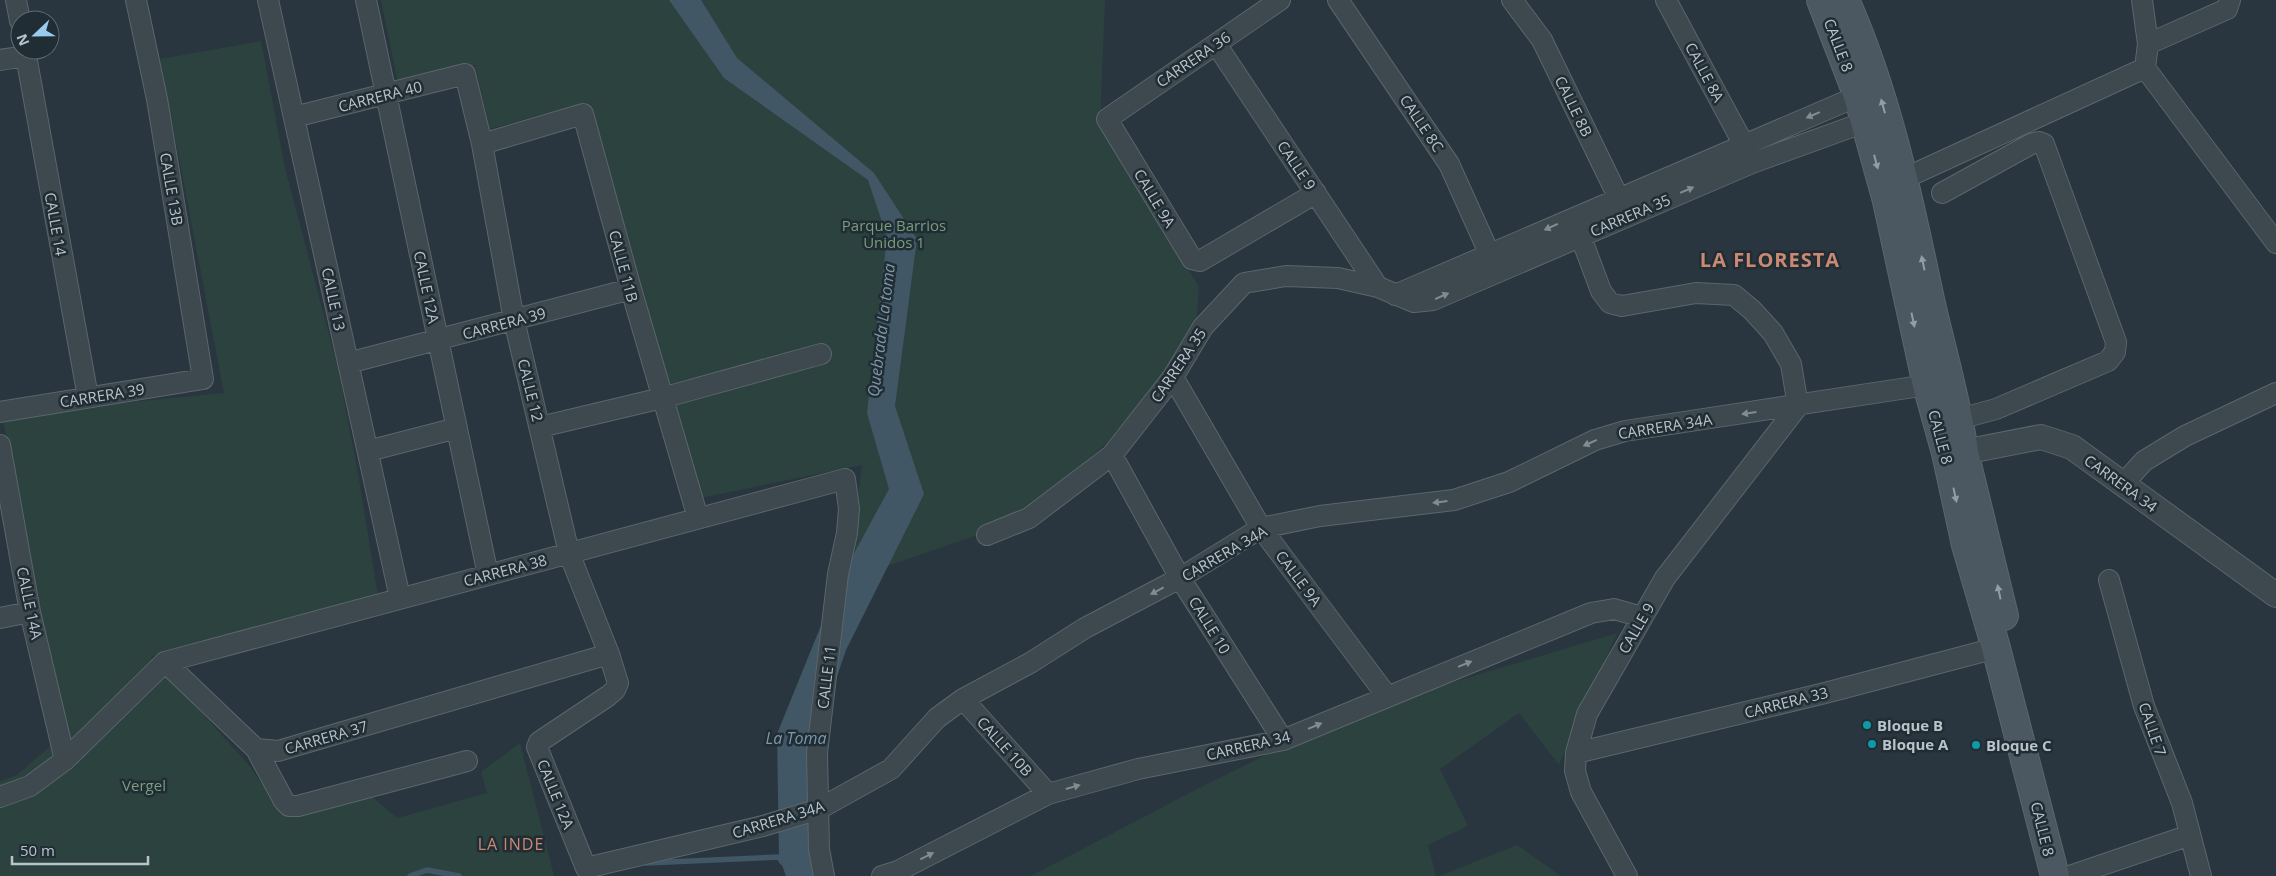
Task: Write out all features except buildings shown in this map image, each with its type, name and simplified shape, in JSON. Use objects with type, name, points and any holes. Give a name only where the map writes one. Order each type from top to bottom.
[{"type":"main road","name":"CALLE 8","points":[[1821,0],[1858,96],[2016,669],[2056,820],[2068,876]]},
{"type":"main road","name":"CALLE 8","points":[[1845,0],[1861,36],[1873,72],[1903,179],[1938,385],[1959,419],[1955,453],[1966,545],[1996,648],[2068,876]]},
{"type":"street","name":"CALLE 13B","points":[[136,0],[156,99],[203,378]]},
{"type":"street","name":"CALLE 13","points":[[268,0],[400,598]]},
{"type":"street","name":"CALLE 12A","points":[[366,0],[488,575]]},
{"type":"street","name":"CARRERA 36","points":[[1107,119],[1280,0]]},
{"type":"street","name":"CALLE 8C","points":[[1338,0],[1449,164],[1490,255]]},
{"type":"street","name":"CALLE 8B","points":[[1512,0],[1542,40],[1624,207]]},
{"type":"street","name":"CALLE 8A","points":[[1666,0],[1744,145]]},
{"type":"street","points":[[2142,0],[2148,44],[2145,68],[2276,243]]},
{"type":"street","points":[[2148,44],[2227,9],[2230,0]]},
{"type":"street","name":"CALLE 9","points":[[1216,44],[1316,193],[1386,291]]},
{"type":"street","name":"CALLE 14","points":[[27,60],[88,397]]},
{"type":"street","points":[[1903,179],[2145,68]]},
{"type":"street","name":"CARRERA 40","points":[[294,117],[466,74]]},
{"type":"street","name":"CALLE 12","points":[[466,74],[482,144],[514,320],[568,553],[609,654],[618,683],[615,690],[608,696]]},
{"type":"street","name":"CARRERA 35","points":[[987,535],[1029,518],[1112,455],[1173,377],[1203,327],[1244,283],[1286,276],[1338,278],[1386,291],[1414,302],[1433,300],[1580,236],[1624,207],[1744,145],[1858,96]]},
{"type":"street","name":"CALLE 11B","points":[[482,144],[583,114],[662,398],[698,518]]},
{"type":"street","name":"CALLE 9A","points":[[1107,119],[1192,259],[1200,261],[1316,193]]},
{"type":"street","name":"CARRERA 35","points":[[1386,291],[1490,255],[1573,218],[1624,207],[1865,122]]},
{"type":"street","points":[[1942,193],[2031,144],[2039,142],[2044,144],[2116,342],[2115,352],[2108,361],[1996,409],[1959,419]]},
{"type":"street","points":[[1573,218],[1601,291],[1610,303],[1622,306],[1696,293],[1734,296],[1752,310],[1773,333],[1791,364],[1798,406]]},
{"type":"street","name":"CARRERA 39","points":[[348,363],[631,289]]},
{"type":"street","points":[[540,427],[662,398],[821,354]]},
{"type":"street","name":"CALLE 9A","points":[[1173,377],[1261,528],[1387,696]]},
{"type":"street","name":"CARRERA 39","points":[[0,412],[203,378]]},
{"type":"street","name":"CARRERA 34A","points":[[586,868],[763,826],[816,810],[891,769],[937,718],[962,698],[1030,663],[1085,628],[1180,578],[1261,528],[1320,516],[1454,500],[1509,482],[1596,440],[1625,431],[1938,385]]},
{"type":"street","points":[[2123,484],[2144,461],[2185,436],[2276,393]]},
{"type":"street","name":"CALLE 9","points":[[1627,876],[1581,792],[1575,771],[1576,753],[1587,714],[1665,578],[1798,406]]},
{"type":"street","points":[[368,451],[457,428]]},
{"type":"street","name":"CARRERA 34","points":[[1955,453],[2041,437],[2072,447],[2276,595]]},
{"type":"street","name":"CALLE 14A","points":[[0,445],[30,612],[66,760]]},
{"type":"street","name":"CALLE 10","points":[[1112,455],[1180,578],[1282,740]]},
{"type":"street","name":"CARRERA 38","points":[[165,662],[846,479]]},
{"type":"street","name":"CALLE 11","points":[[824,876],[819,849],[816,810],[817,753],[838,574],[847,533],[849,509],[846,479]]},
{"type":"street","name":"CALLE 7","points":[[2109,580],[2144,706],[2182,803],[2201,876]]},
{"type":"street","name":"CARRERA 34","points":[[882,876],[898,871],[1048,794],[1138,769],[1282,740],[1591,613],[1614,608],[1642,618]]},
{"type":"street","points":[[0,618],[30,612]]},
{"type":"street","name":"CARRERA 33","points":[[1576,753],[1825,693],[1996,648]]},
{"type":"street","name":"CARRERA 37","points":[[256,749],[278,751],[609,654]]},
{"type":"street","points":[[0,797],[30,786],[66,760],[165,662],[256,749],[284,801],[289,806],[298,806],[467,761]]},
{"type":"street","name":"CALLE 12A","points":[[586,868],[537,747],[539,742],[608,696]]},
{"type":"street","name":"CALLE 10B","points":[[962,698],[1048,794]]},
{"type":"street","points":[[2068,876],[2190,835]]},
{"type":"green space","name":"Parque Barrios Unidos 1","points":[[381,0],[1105,0],[1100,123],[1199,287],[1196,327],[1174,361],[1107,443],[1010,524],[846,580],[862,465],[700,498],[586,102],[490,129],[475,65],[398,84]]},
{"type":"green space","name":"Vergel","points":[[261,41],[285,168],[338,369],[358,473],[378,596],[151,657],[249,765],[284,816],[368,793],[397,818],[487,793],[481,772],[520,743],[554,876],[0,876],[0,781],[17,775],[62,736],[3,420],[101,405],[224,393],[160,59]]},
{"type":"green space","points":[[1617,633],[1559,765],[1519,713],[1440,769],[1468,826],[1428,845],[1436,876],[1031,876],[1199,788],[1288,744],[1387,702]]},
{"type":"green space","points":[[1517,845],[1561,876],[1439,876]]},
{"type":"water","name":"La Toma","points":[[669,0],[701,0],[737,58],[874,173],[917,239],[895,406],[924,494],[846,650],[808,762],[816,876],[786,876],[779,857],[777,734],[839,581],[889,489],[867,413],[887,237],[868,180],[724,78]]},
{"type":"waterway","points":[[646,863],[779,857],[782,862]]},
{"type":"waterway","points":[[410,876],[427,870],[459,876]]},
{"type":"place","name":"Bloque B","points":[[1867,725]]},
{"type":"place","name":"Bloque A","points":[[1872,744]]},
{"type":"place","name":"Bloque C","points":[[1976,745]]},
{"type":"district","name":"LA FLORESTA","points":[[1770,259]]},
{"type":"district","name":"LA INDE","points":[[511,844]]},
{"type":"water label","name":"Quebrada La toma","points":[[881,330]]}]
